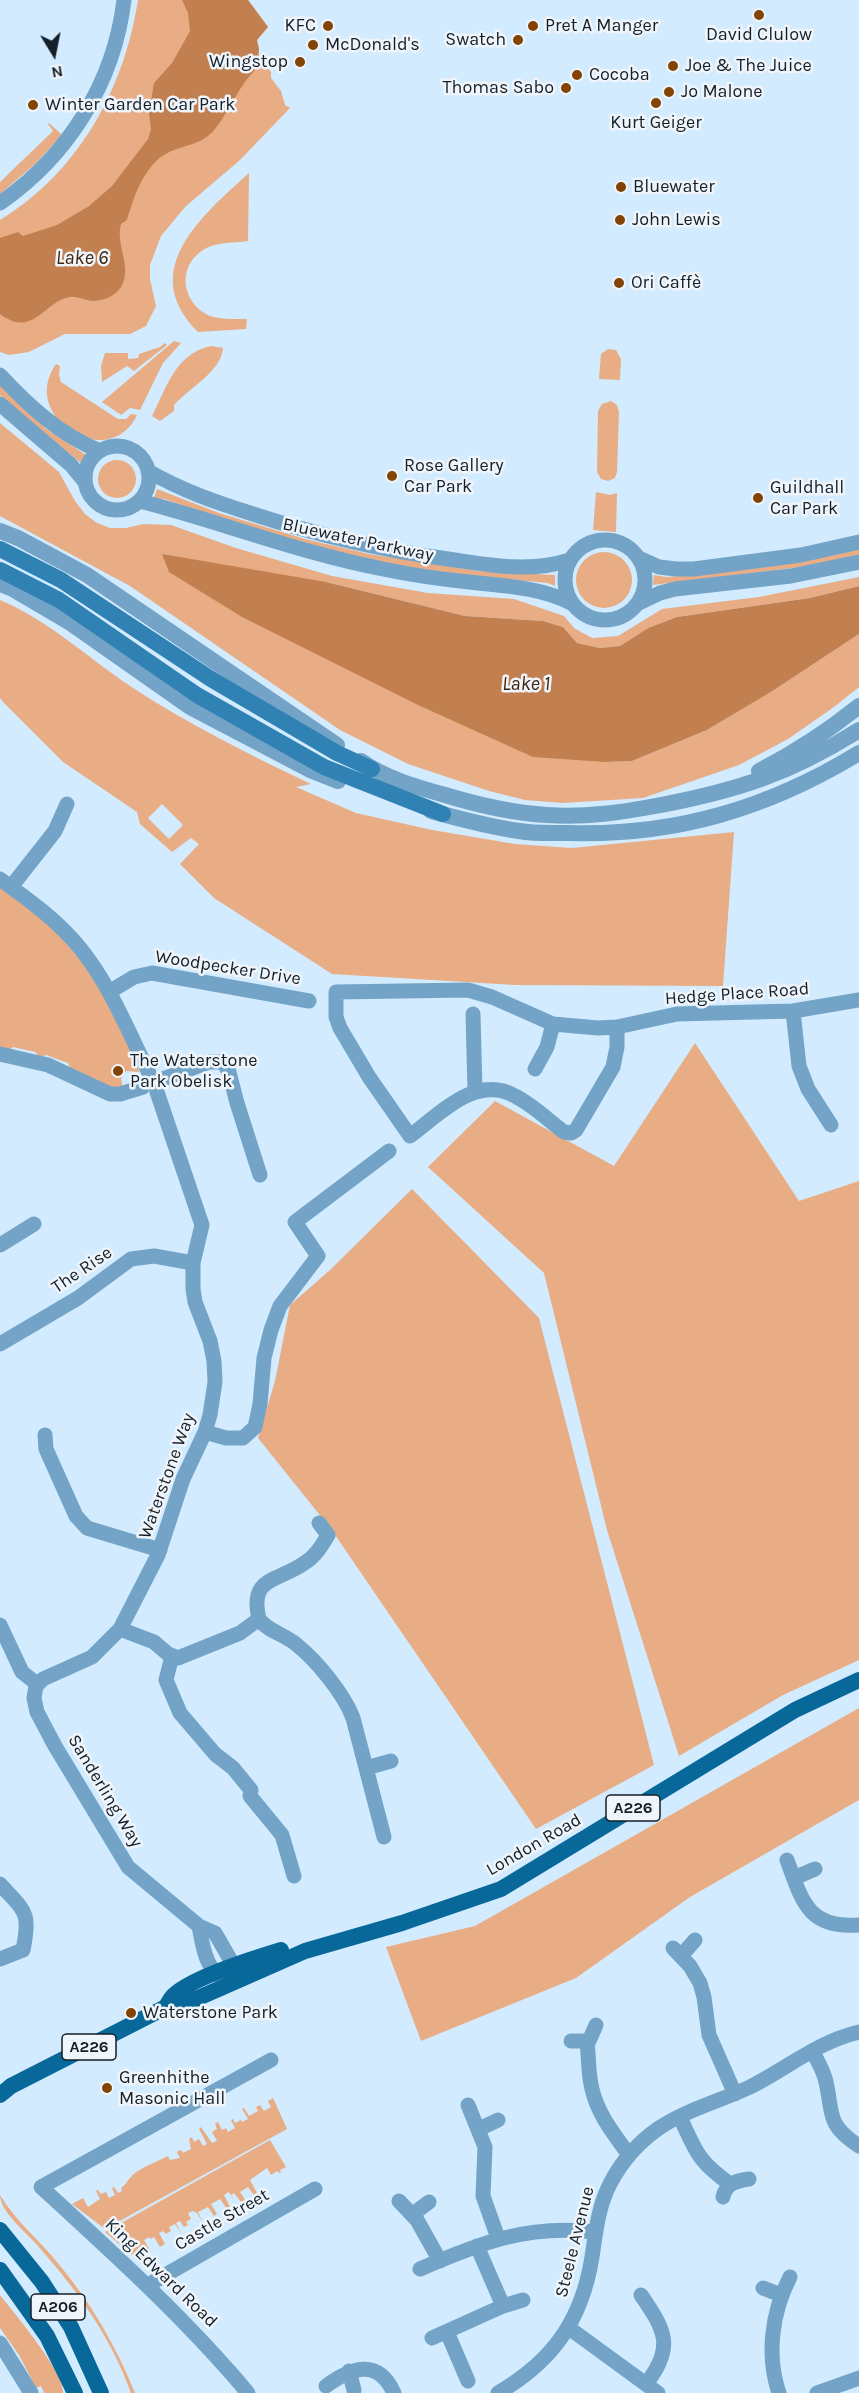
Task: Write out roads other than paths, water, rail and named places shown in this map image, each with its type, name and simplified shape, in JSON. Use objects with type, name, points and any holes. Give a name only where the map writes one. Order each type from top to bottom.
[{"type":"main road","points":[[0,549],[61,580],[211,679],[337,753],[372,769]]},
{"type":"main road","points":[[0,570],[59,600],[196,695],[324,767],[443,814]]},
{"type":"main road","name":"London Road","points":[[4,2090],[166,2007],[180,2006],[305,1951],[402,1923],[501,1889],[795,1710],[859,1680]]},
{"type":"main road","name":"London Road","points":[[166,2007],[174,1995],[214,1974],[290,1948],[305,1951]]},
{"type":"main road","name":"A206","points":[[0,2230],[42,2282],[71,2327],[101,2393]]},
{"type":"main road","name":"A206","points":[[0,2270],[47,2336],[75,2393]]},
{"type":"street","points":[[0,204],[46,165],[83,116],[110,61],[124,0]]},
{"type":"street","points":[[0,375],[43,417],[100,452],[88,465],[85,482]]},
{"type":"street","points":[[0,404],[71,465],[85,482],[93,500],[111,510],[122,510],[140,501],[146,492],[148,471]]},
{"type":"street","name":"Bluewater Parkway","points":[[100,452],[116,447],[126,448],[141,458],[148,471],[192,495],[297,529],[388,551],[496,566],[534,568],[570,560],[587,544],[600,540],[614,540],[626,545],[639,558],[659,567],[676,569],[694,569],[801,555],[859,542]]},
{"type":"street","name":"Bluewater Parkway","points":[[140,501],[188,513],[291,547],[393,571],[467,582],[530,588],[554,594],[572,603],[580,612],[592,619],[605,621],[618,619],[639,603],[660,592],[675,588],[791,576],[859,562]]},
{"type":"street","points":[[0,531],[18,538],[87,575],[372,769],[422,789],[477,804],[548,815],[614,814],[712,795],[783,772],[859,730]]},
{"type":"street","points":[[639,558],[646,580],[639,603]]},
{"type":"street","points":[[570,560],[565,582],[572,603]]},
{"type":"street","points":[[4,587],[69,622],[190,707],[310,770],[377,796],[521,832],[609,834],[695,823],[789,798],[859,766]]},
{"type":"street","points":[[712,795],[788,756],[835,726],[859,706]]},
{"type":"street","points":[[695,823],[776,796],[859,753]]},
{"type":"street","points":[[6,883],[55,831],[67,804]]},
{"type":"street","name":"Waterstone Way","points":[[6,883],[55,922],[80,948],[109,992],[153,1083],[202,1225],[193,1263],[195,1300],[210,1341],[215,1371],[211,1408],[205,1432],[183,1479],[160,1550],[120,1629],[92,1657],[47,1676],[37,1684]]},
{"type":"street","name":"Woodpecker Drive","points":[[109,992],[134,977],[152,973],[309,1001]]},
{"type":"street","name":"Hedge Place Road","points":[[475,1090],[410,1136],[369,1077],[340,1028],[336,1017],[336,992],[468,990],[492,997],[553,1024],[573,1027],[617,1027],[677,1014],[793,1011],[859,1000]]},
{"type":"street","points":[[793,1011],[799,1066],[808,1089],[831,1125]]},
{"type":"street","points":[[473,1014],[475,1090],[499,1089],[515,1096],[564,1132],[571,1133],[576,1130],[613,1067],[617,1047],[617,1027]]},
{"type":"street","points":[[535,1069],[547,1047],[553,1024]]},
{"type":"street","points":[[0,1054],[48,1065],[110,1094],[120,1094],[209,1062],[223,1062],[229,1072],[260,1175]]},
{"type":"street","points":[[205,1432],[226,1438],[243,1438],[255,1427],[260,1404],[264,1358],[271,1330],[280,1306],[318,1256],[295,1222],[390,1151]]},
{"type":"street","points":[[0,1245],[34,1224]]},
{"type":"street","name":"The Rise","points":[[0,1344],[78,1298],[131,1259],[154,1256],[193,1263]]},
{"type":"street","points":[[45,1435],[46,1449],[81,1523],[87,1528],[160,1550]]},
{"type":"street","points":[[319,1523],[328,1535],[316,1554],[298,1567],[265,1582],[259,1589],[257,1601],[259,1619],[263,1625],[298,1645],[338,1691],[353,1718],[384,1837]]},
{"type":"street","points":[[120,1629],[154,1642],[172,1656],[185,1656],[240,1633],[259,1619]]},
{"type":"street","points":[[0,1625],[22,1672],[37,1684]]},
{"type":"street","points":[[172,1656],[166,1680],[180,1713],[215,1754],[233,1768],[251,1790],[250,1796],[284,1838],[294,1876]]},
{"type":"street","name":"Sanderling Way","points":[[37,1684],[34,1696],[37,1712],[69,1771],[128,1867],[199,1926],[215,1933],[234,1966]]},
{"type":"street","points":[[366,1768],[391,1761]]},
{"type":"street","points":[[787,1860],[805,1905],[819,1919],[836,1924],[859,1925]]},
{"type":"street","points":[[794,1878],[815,1869]]},
{"type":"street","points":[[0,1884],[25,1911],[28,1922],[23,1950],[0,1959]]},
{"type":"street","points":[[199,1926],[204,1952],[214,1974],[229,1984],[234,1966]]},
{"type":"street","points":[[695,1940],[677,1952],[693,1970],[702,1988],[709,2035],[735,2094]]},
{"type":"street","points":[[596,2025],[592,2037],[587,2042],[590,2081],[596,2103],[608,2126],[629,2155]]},
{"type":"street","name":"Steele Avenue","points":[[498,2393],[538,2365],[568,2328],[583,2297],[595,2232],[605,2194],[629,2155],[658,2129],[680,2117],[735,2094],[831,2042],[859,2032]]},
{"type":"street","points":[[571,2040],[587,2042]]},
{"type":"street","points":[[813,2052],[824,2074],[833,2120],[845,2137],[859,2146]]},
{"type":"street","name":"King Edward Road","points":[[248,2393],[208,2346],[148,2285],[41,2187],[271,2060]]},
{"type":"street","points":[[468,2105],[479,2129],[485,2152],[483,2199],[498,2238]]},
{"type":"street","points":[[680,2117],[702,2161],[727,2191],[749,2179]]},
{"type":"street","points":[[479,2129],[498,2120]]},
{"type":"street","name":"Castle Street","points":[[148,2285],[315,2189]]},
{"type":"street","points":[[399,2201],[413,2214],[440,2261]]},
{"type":"street","points":[[413,2214],[429,2202]]},
{"type":"street","points":[[420,2269],[498,2238],[546,2231],[595,2232]]},
{"type":"street","points":[[477,2246],[503,2306]]},
{"type":"street","points":[[779,2393],[773,2374],[772,2344],[781,2295],[790,2277]]},
{"type":"street","points":[[763,2288],[781,2295]]},
{"type":"street","points":[[568,2328],[652,2388],[660,2365],[664,2342],[658,2320],[641,2295]]},
{"type":"street","points":[[432,2338],[503,2306],[523,2300]]},
{"type":"street","points":[[447,2332],[468,2380]]},
{"type":"street","points":[[0,2343],[32,2393]]},
{"type":"street","points":[[326,2386],[349,2371],[363,2369],[379,2372],[387,2380],[394,2393]]},
{"type":"street","points":[[349,2371],[354,2390]]},
{"type":"street","points":[[817,2393],[856,2384]]},
{"type":"water","name":"Lake 6","points":[[182,0],[248,0],[268,27],[257,40],[259,49],[257,68],[245,82],[211,134],[164,155],[149,169],[134,199],[127,220],[121,224],[120,240],[125,272],[121,287],[116,293],[97,301],[70,297],[52,305],[37,317],[26,322],[15,322],[6,318],[0,314],[0,238],[18,232],[23,236],[57,225],[89,206],[112,186],[148,139],[151,129],[149,114],[154,83],[172,63],[190,31],[188,13]]},
{"type":"water","name":"Lake 1","points":[[162,554],[326,582],[465,616],[543,621],[563,627],[577,643],[600,648],[620,646],[648,628],[677,617],[810,598],[859,586],[859,634],[771,692],[707,730],[632,761],[605,762],[533,757],[418,705],[242,617],[169,572]]},
{"type":"place","name":"David Clulow","points":[[759,15]]},
{"type":"place","name":"KFC","points":[[328,26]]},
{"type":"place","name":"Pret A Manger","points":[[533,26]]},
{"type":"place","name":"Swatch","points":[[518,40]]},
{"type":"place","name":"McDonald's","points":[[313,45]]},
{"type":"place","name":"Wingstop","points":[[300,62]]},
{"type":"place","name":"Joe & The Juice","points":[[673,66]]},
{"type":"place","name":"Cocoba","points":[[577,75]]},
{"type":"place","name":"Thomas Sabo","points":[[566,88]]},
{"type":"place","name":"Jo Malone","points":[[669,92]]},
{"type":"place","name":"Kurt Geiger","points":[[656,103]]},
{"type":"place","name":"Winter Garden Car Park","points":[[33,105]]},
{"type":"place","name":"Bluewater","points":[[621,187]]},
{"type":"place","name":"John Lewis","points":[[620,220]]},
{"type":"place","name":"Ori Caffè","points":[[619,283]]},
{"type":"place","name":"Rose Gallery Car Park","points":[[392,476]]},
{"type":"place","name":"Guildhall Car Park","points":[[758,498]]},
{"type":"place","name":"The Waterstone Park Obelisk","points":[[118,1071]]},
{"type":"place","name":"Waterstone Park","points":[[131,2013]]},
{"type":"place","name":"Greenhithe Masonic Hall","points":[[107,2088]]}]
